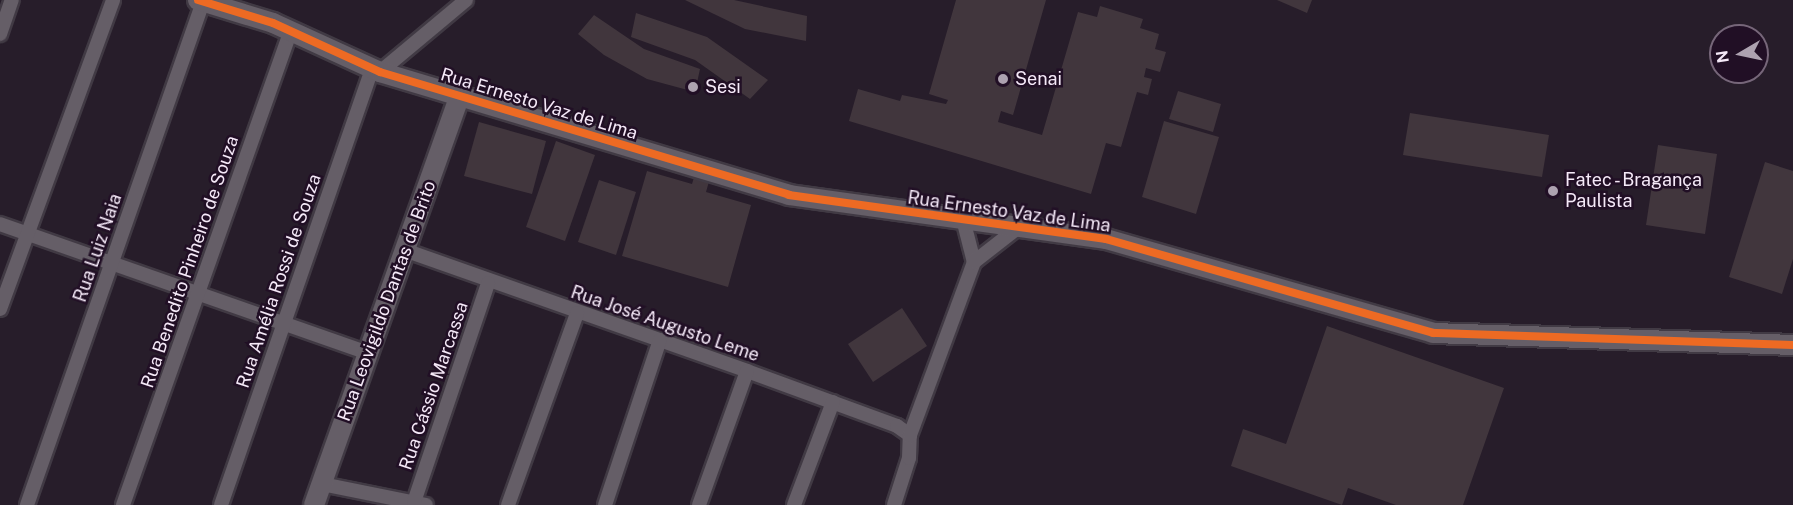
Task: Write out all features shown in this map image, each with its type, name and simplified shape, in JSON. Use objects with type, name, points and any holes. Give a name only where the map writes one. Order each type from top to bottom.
[{"type":"street","points":[[0,34],[12,0]]},
{"type":"street","points":[[0,309],[113,0]]},
{"type":"street","points":[[244,0],[282,27]]},
{"type":"street","points":[[376,70],[466,0]]},
{"type":"street","points":[[200,1],[282,27]]},
{"type":"street","name":"Rua Luiz Naia","points":[[27,505],[112,265],[200,1]]},
{"type":"street","name":"Rua Ernesto Vaz de Lima","points":[[282,27],[376,70],[789,195],[1020,226],[1168,255],[1433,333],[1793,345]]},
{"type":"street","name":"Rua Benedito Pinheiro de Souza","points":[[123,505],[197,296],[282,27]]},
{"type":"street","name":"Rua Amélia Rossi de Souza","points":[[221,505],[376,70]]},
{"type":"street","name":"Rua Leovigildo Dantas de Brito","points":[[314,505],[407,251],[460,96]]},
{"type":"street","points":[[963,219],[974,262]]},
{"type":"street","points":[[0,224],[197,296],[369,353]]},
{"type":"street","points":[[894,505],[909,458],[910,435],[974,262],[1020,226]]},
{"type":"street","name":"Rua José Augusto Leme","points":[[407,251],[488,283],[747,370],[833,402],[910,435]]},
{"type":"street","name":"Rua Cássio Marcassa","points":[[420,503],[488,283]]},
{"type":"street","points":[[508,505],[577,313]]},
{"type":"street","points":[[604,505],[660,340]]},
{"type":"street","points":[[699,505],[747,370]]},
{"type":"street","points":[[794,505],[833,402]]},
{"type":"street","points":[[322,484],[420,503]]},
{"type":"building","points":[[685,0],[734,0],[807,16],[806,41],[745,29]]},
{"type":"building","points":[[956,0],[1046,0],[1013,115],[1001,111],[998,122],[1042,135],[1078,12],[1097,17],[1100,6],[1143,19],[1140,28],[1159,34],[1155,49],[1166,52],[1160,72],[1146,68],[1144,77],[1152,79],[1148,95],[1137,92],[1121,147],[1106,143],[1091,194],[849,121],[858,89],[900,101],[902,95],[946,104],[948,100],[929,94]]},
{"type":"building","points":[[1277,0],[1312,0],[1307,13]]},
{"type":"building","points":[[636,13],[707,37],[768,80],[750,99],[695,60],[631,37]]},
{"type":"building","points":[[594,15],[644,49],[700,69],[695,92],[647,79],[604,55],[578,34]]},
{"type":"building","points":[[1178,91],[1221,104],[1213,132],[1169,119]]},
{"type":"building","points":[[1410,113],[1549,135],[1542,177],[1403,155]]},
{"type":"building","points":[[1164,121],[1219,137],[1196,214],[1142,197]]},
{"type":"building","points":[[479,122],[546,141],[532,194],[464,176]]},
{"type":"building","points":[[556,141],[595,155],[565,241],[526,227]]},
{"type":"building","points":[[1658,145],[1717,154],[1705,234],[1646,225]]},
{"type":"building","points":[[1765,162],[1793,171],[1793,259],[1782,294],[1729,277]]},
{"type":"building","points":[[647,171],[692,184],[695,174],[710,178],[706,192],[751,205],[728,287],[622,256]]},
{"type":"building","points":[[599,180],[636,192],[616,255],[578,242]]},
{"type":"building","points":[[902,308],[927,346],[873,382],[848,344]]},
{"type":"building","points":[[1327,326],[1504,388],[1463,505],[1396,505],[1348,488],[1342,505],[1231,466],[1243,429],[1286,444]]},
{"type":"cycle path","points":[[198,0],[273,23],[380,72],[789,195],[1106,239],[1433,333],[1793,345]]},
{"type":"place","name":"Senai","points":[[1003,79]]},
{"type":"place","name":"Sesi","points":[[693,87]]},
{"type":"place","name":"Fatec - Bragança Paulista","points":[[1553,191]]}]
